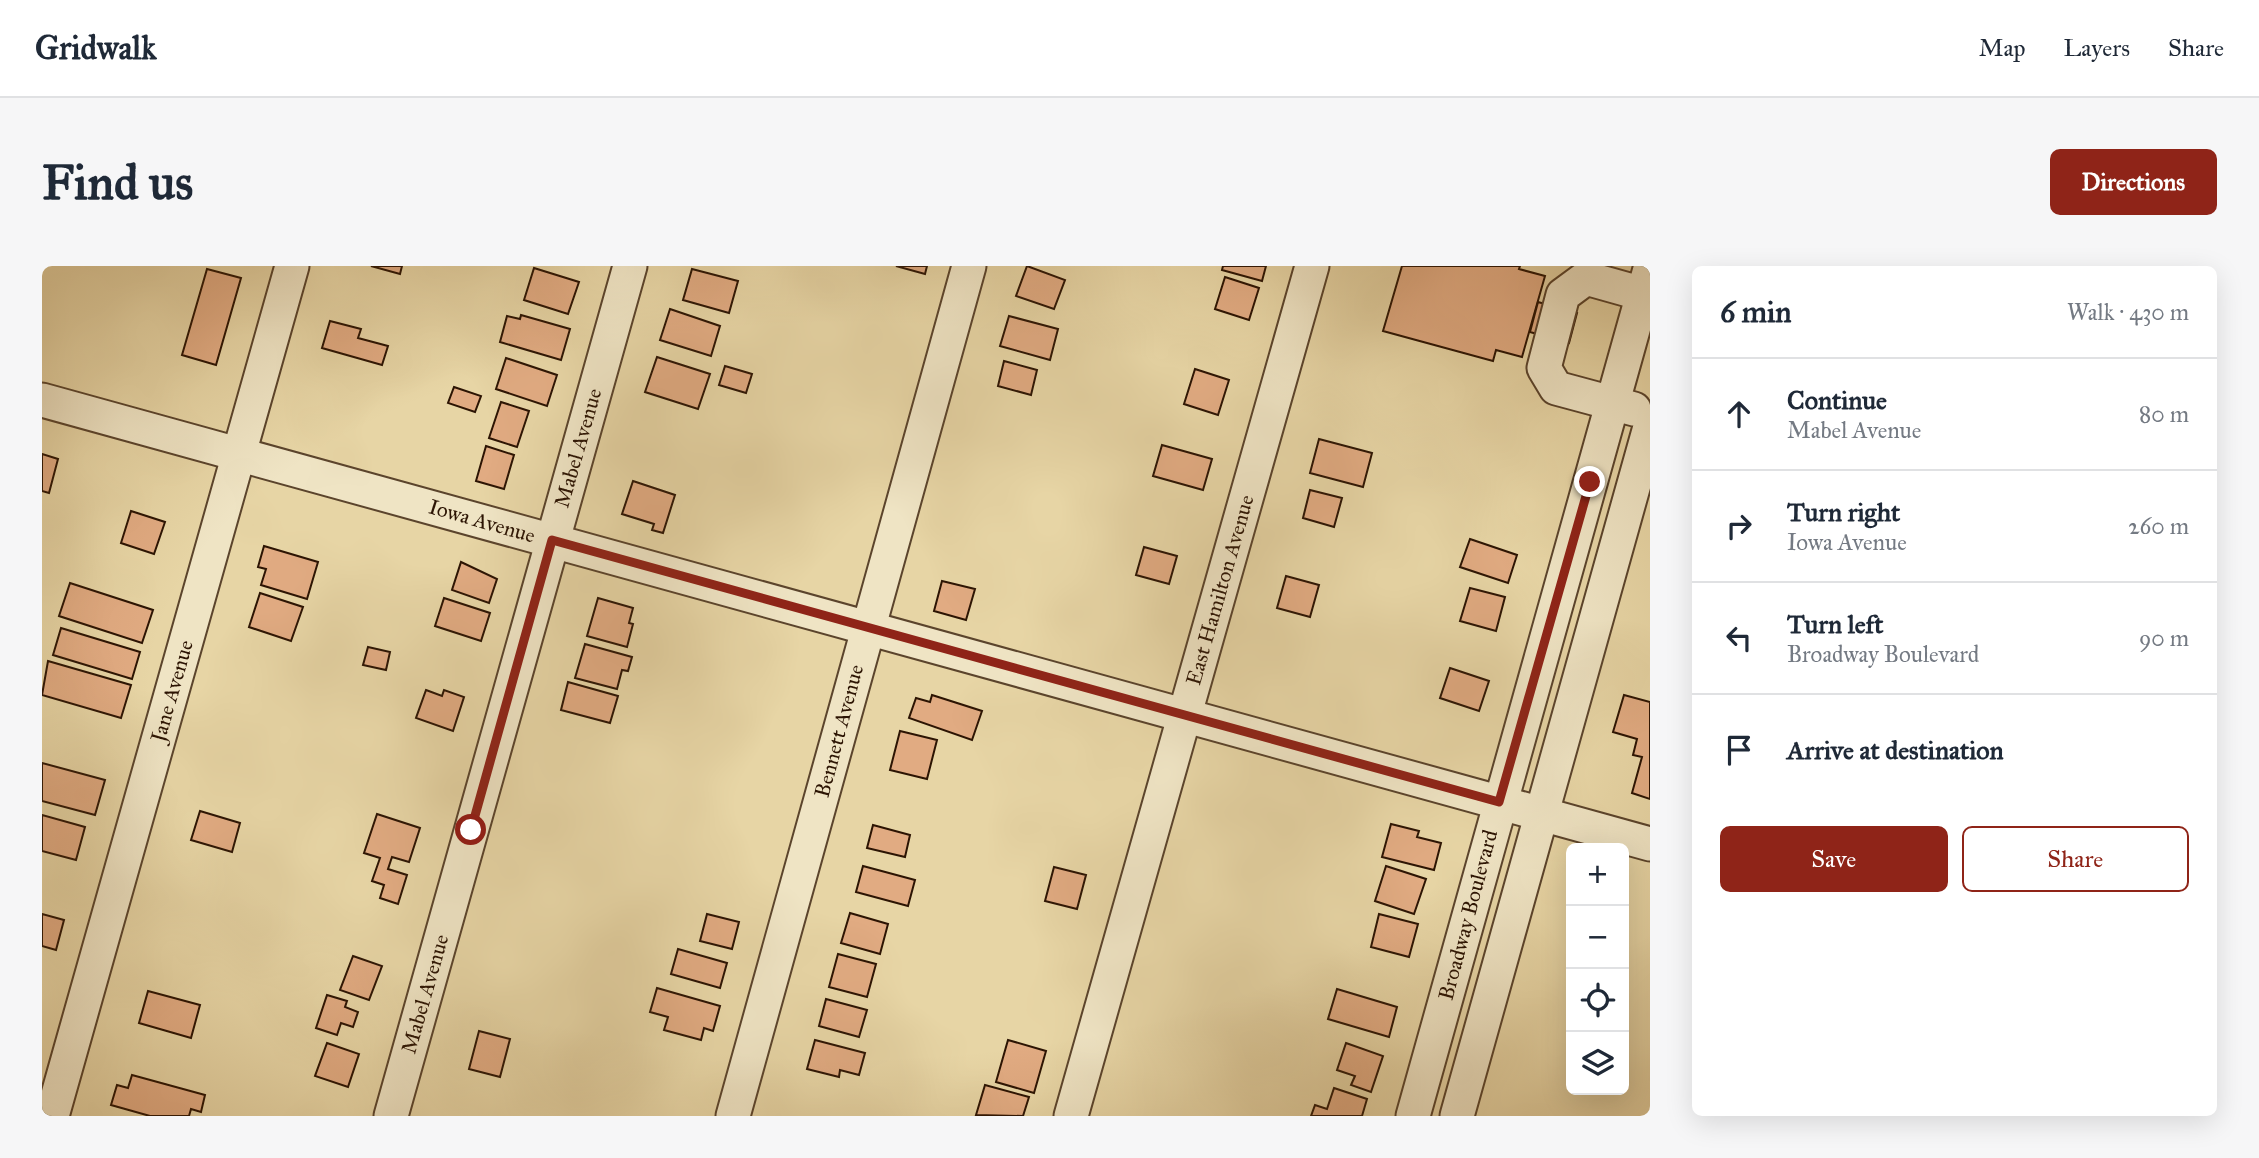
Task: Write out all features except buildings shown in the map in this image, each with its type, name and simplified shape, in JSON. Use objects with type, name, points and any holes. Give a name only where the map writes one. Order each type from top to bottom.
[{"type":"street","name":"Jane Avenue","points":[[52,1116],[292,266]]},
{"type":"street","name":"Mabel Avenue","points":[[391,1116],[630,266]]},
{"type":"street","name":"Bennett Avenue","points":[[733,1116],[969,266]]},
{"type":"street","name":"East Hamilton Avenue","points":[[1071,1116],[1312,266]]},
{"type":"street","points":[[1646,282],[1586,278],[1563,295],[1544,368],[1556,388],[1650,413]]},
{"type":"street","name":"Broadway Boulevard","points":[[1413,1116],[1646,282]]},
{"type":"street","name":"Iowa Avenue","points":[[42,400],[1650,844]]},
{"type":"street","name":"Broadway Boulevard","points":[[1457,1116],[1650,427]]},
{"type":"route","points":[[471,830],[552,540],[1499,802],[1590,482]]}]
